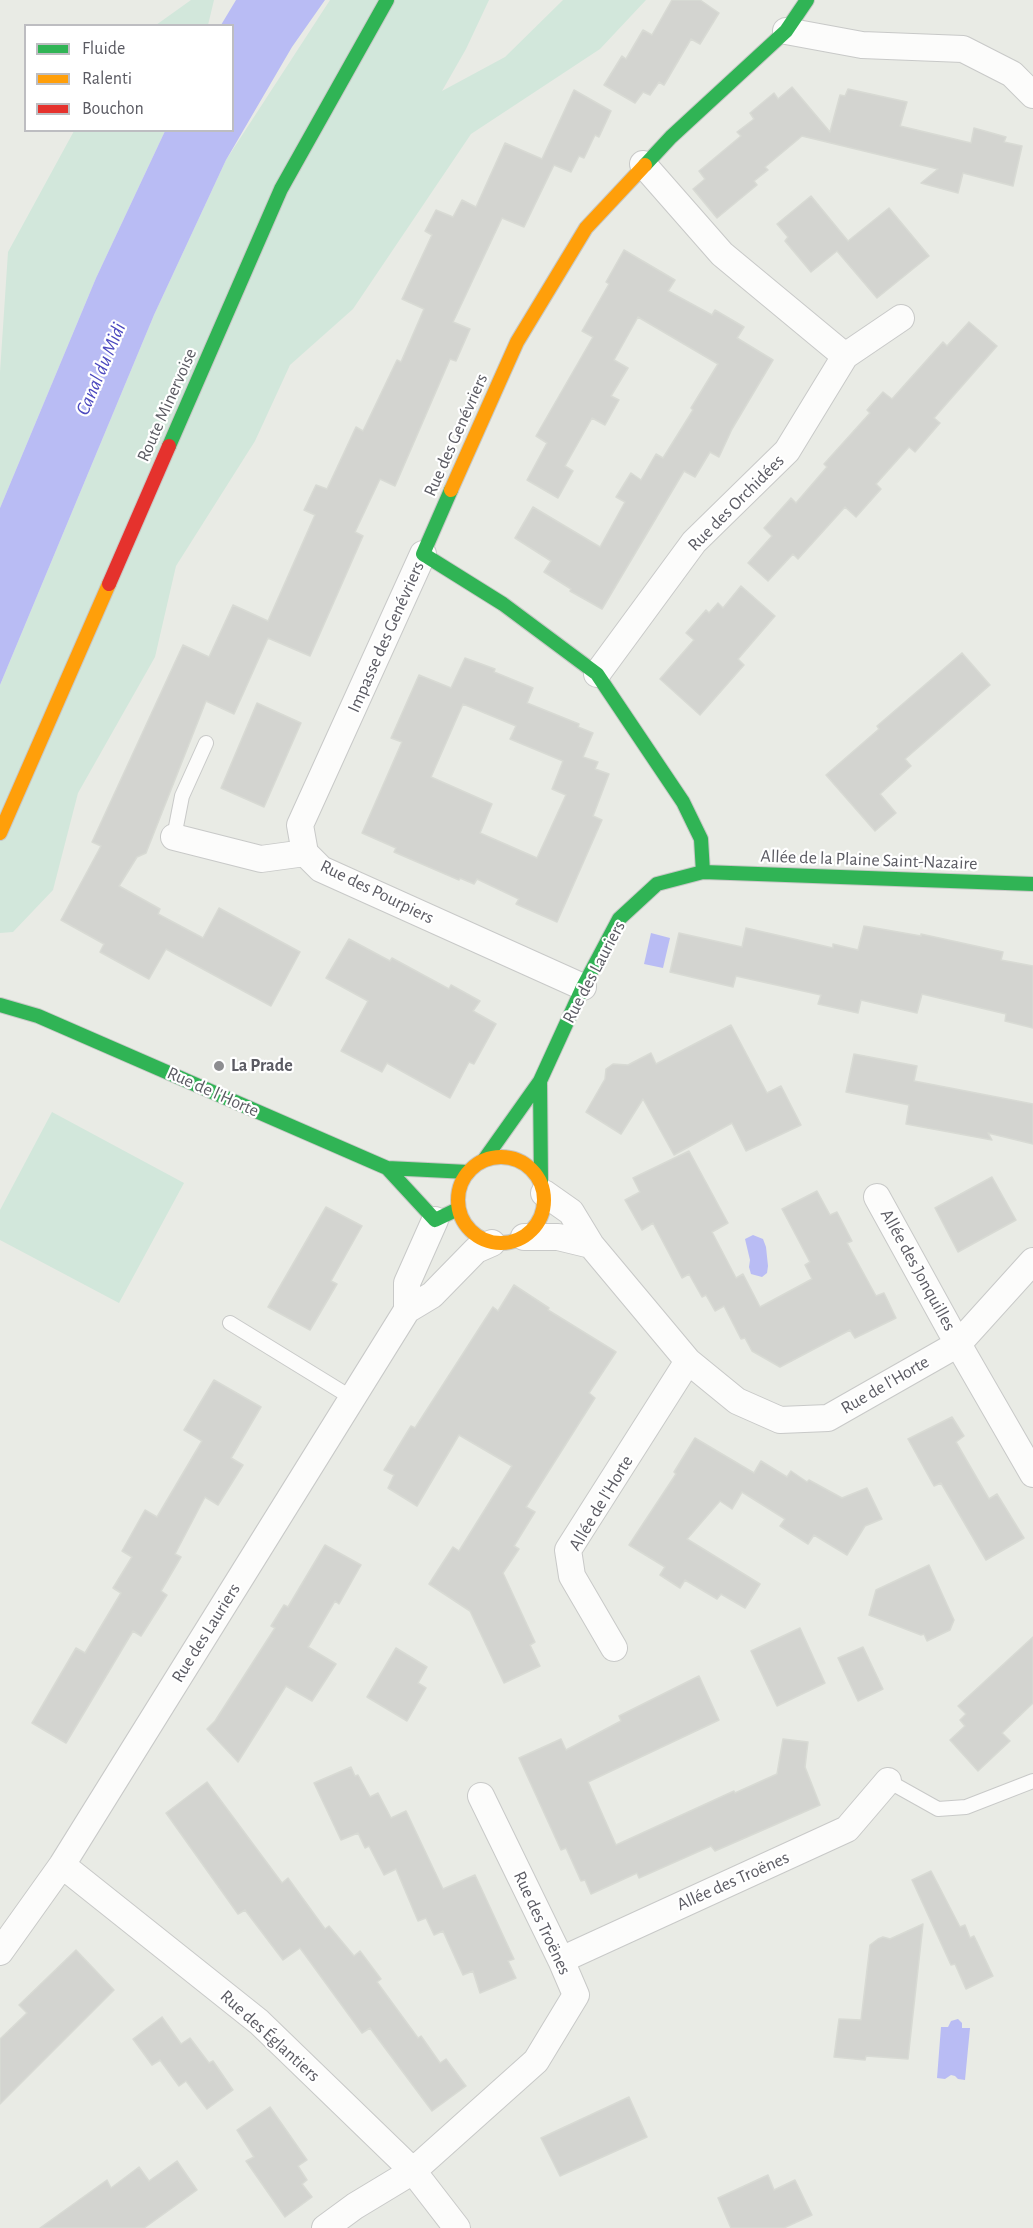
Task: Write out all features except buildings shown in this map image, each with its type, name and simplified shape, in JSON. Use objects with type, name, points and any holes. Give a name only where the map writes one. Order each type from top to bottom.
[{"type":"street","name":"Route Minervoise","points":[[0,833],[281,189],[387,0]]},
{"type":"street","name":"Rue des Genévriers","points":[[423,554],[517,342],[586,228],[643,164],[786,31],[807,0]]},
{"type":"street","points":[[786,31],[862,45],[963,50],[1012,74],[1033,95]]},
{"type":"street","points":[[643,164],[722,254],[845,356]]},
{"type":"street","name":"Rue des Orchidées","points":[[597,674],[694,542],[787,451],[845,356],[901,318]]},
{"type":"street","points":[[423,554],[503,604],[597,674],[683,802],[701,839],[703,872]]},
{"type":"street","name":"Impasse des Genévriers","points":[[349,720],[423,554]]},
{"type":"street","name":"Rue des Pourpiers","points":[[349,720],[300,825],[305,853],[321,869],[583,987]]},
{"type":"street","points":[[174,837],[261,859],[305,853]]},
{"type":"street","name":"Allée de la Plaine Saint-Nazaire","points":[[703,872],[1033,884]]},
{"type":"street","name":"Rue des Lauriers","points":[[484,1160],[540,1081],[583,987],[619,919],[657,884],[703,872]]},
{"type":"street","name":"Rue de l'Horte","points":[[15,996],[38,1016]]},
{"type":"street","name":"Rue de l'Horte","points":[[0,1005],[38,1016],[387,1168],[468,1172]]},
{"type":"street","points":[[10,1021],[38,1016]]},
{"type":"street","name":"Rue des Lauriers","points":[[540,1081],[543,1188]]},
{"type":"street","points":[[497,1156],[511,1157],[523,1162],[534,1171],[543,1188],[544,1206],[541,1218],[524,1237],[514,1242],[492,1243],[470,1231],[463,1221],[459,1209],[459,1190],[468,1172],[484,1160],[497,1156]]},
{"type":"street","name":"Rue de l'Horte","points":[[387,1168],[435,1220]]},
{"type":"street","name":"Rue de l'Horte","points":[[543,1188],[570,1212],[591,1245],[688,1361],[736,1401],[780,1420],[828,1418],[958,1344],[1033,1261]]},
{"type":"street","name":"Allée des Jonquilles","points":[[877,1197],[1033,1474]]},
{"type":"street","points":[[407,1310],[407,1282],[435,1220],[459,1209]]},
{"type":"street","points":[[524,1237],[558,1237],[591,1245]]},
{"type":"street","name":"Rue des Lauriers","points":[[0,1952],[62,1865],[407,1310],[432,1295],[476,1251],[492,1243]]},
{"type":"street","name":"Allée de l'Horte","points":[[614,1648],[572,1576],[568,1550],[688,1361]]},
{"type":"street","name":"Allée des Troënes","points":[[561,1960],[847,1829],[888,1781]]},
{"type":"street","name":"Rue des Troënes","points":[[412,2171],[536,2061],[576,1995],[480,1796]]},
{"type":"street","name":"Rue des Églantiers","points":[[62,1865],[259,2022],[412,2171],[457,2228]]},
{"type":"street","points":[[324,2228],[412,2171]]},
{"type":"lane","points":[[174,837],[182,796],[206,743]]},
{"type":"lane","points":[[230,1323],[352,1398]]},
{"type":"lane","points":[[888,1781],[938,1809],[966,1807],[1033,1781]]},
{"type":"green space","points":[[191,0],[214,0],[208,24],[157,24]]},
{"type":"green space","points":[[330,0],[489,0],[466,49],[442,91],[505,57],[563,0],[646,0],[600,49],[471,134],[353,309],[290,365],[255,441],[176,566],[155,657],[78,793],[53,890],[13,932],[0,933],[0,685],[154,315],[226,160]]},
{"type":"green space","points":[[73,132],[165,132],[96,278],[0,508],[0,372],[8,252]]},
{"type":"green space","points":[[52,1112],[184,1183],[119,1303],[0,1240],[0,1210]]},
{"type":"water","name":"Canal du Midi","points":[[236,0],[325,0],[292,47],[226,160],[154,315],[0,685],[0,508],[96,278],[165,132],[234,132],[234,24],[222,24]]},
{"type":"water","points":[[651,933],[670,938],[663,968],[644,964]]},
{"type":"water","points":[[753,1235],[763,1239],[766,1247],[768,1266],[767,1273],[762,1277],[751,1274],[749,1267],[750,1260],[745,1239]]},
{"type":"water","points":[[958,2019],[962,2023],[962,2028],[970,2028],[965,2080],[951,2075],[945,2079],[937,2078],[941,2027],[948,2027],[951,2021]]},
{"type":"traffic: fast","points":[[169,446],[281,189],[387,0]]},
{"type":"traffic: fast","points":[[645,165],[671,137],[786,31],[807,0]]},
{"type":"traffic: fast","points":[[451,490],[423,554],[503,604],[597,674],[683,802],[701,839],[703,872]]},
{"type":"traffic: fast","points":[[484,1160],[540,1081],[583,987],[619,919],[657,884],[703,872],[1033,884]]},
{"type":"traffic: fast","points":[[0,1005],[38,1016],[387,1168],[468,1172]]},
{"type":"traffic: fast","points":[[540,1081],[541,1182]]},
{"type":"traffic: fast","points":[[387,1168],[435,1220],[458,1209]]},
{"type":"traffic: slow","points":[[451,490],[517,342],[586,228],[645,165]]},
{"type":"traffic: slow","points":[[0,833],[109,584]]},
{"type":"traffic: slow","points":[[501,1157],[518,1160],[532,1169],[541,1183],[544,1200],[541,1217],[532,1231],[518,1240],[501,1243],[484,1240],[470,1231],[461,1217],[458,1200],[461,1183],[470,1169],[484,1160],[501,1157]]},
{"type":"traffic: jam","points":[[109,584],[169,446]]},
{"type":"place","name":"La Prade","points":[[219,1066]]}]
